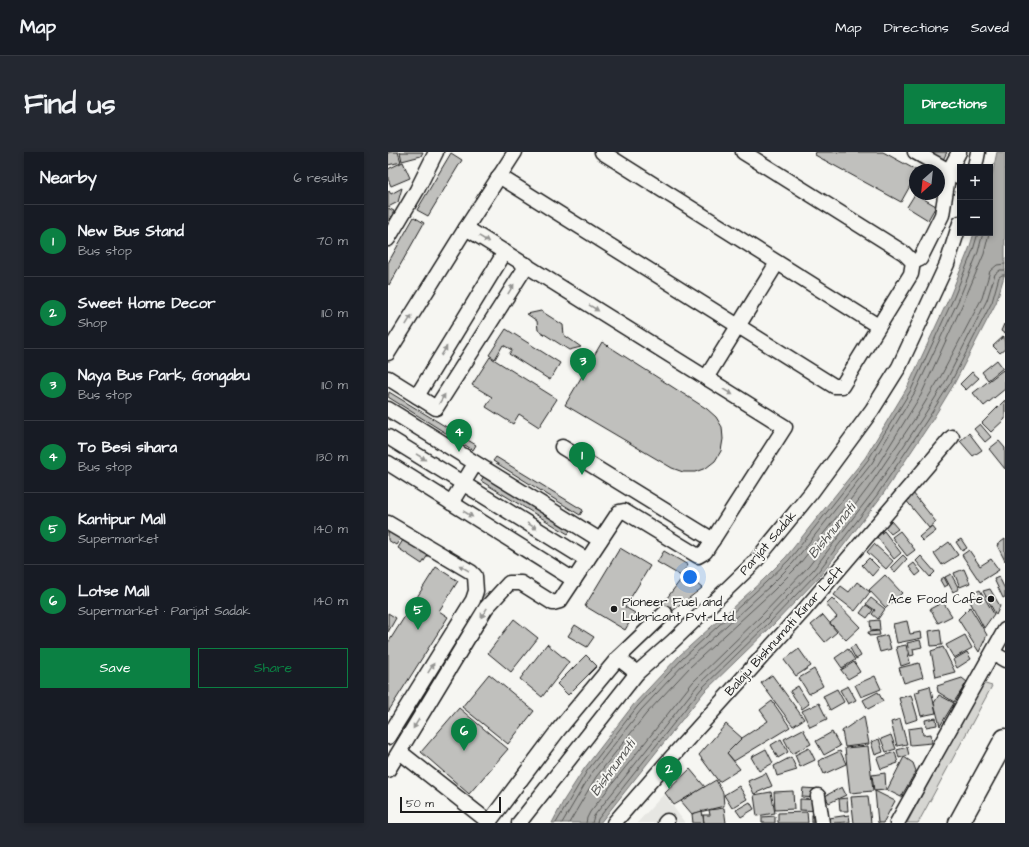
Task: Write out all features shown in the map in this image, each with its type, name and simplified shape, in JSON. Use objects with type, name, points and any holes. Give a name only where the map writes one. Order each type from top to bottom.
[{"type":"highway","points":[[959,823],[1005,739]]},
{"type":"street","points":[[388,239],[436,152]]},
{"type":"street","points":[[388,353],[515,152]]},
{"type":"street","points":[[602,152],[878,326]]},
{"type":"street","points":[[743,152],[904,253],[913,262]]},
{"type":"street","points":[[915,152],[954,174]]},
{"type":"street","points":[[913,262],[920,259],[942,215],[959,152]]},
{"type":"street","points":[[976,164],[978,152]]},
{"type":"street","points":[[499,176],[834,386],[842,386],[911,274],[913,262]]},
{"type":"street","points":[[388,770],[486,608],[508,583],[521,583],[553,603],[560,601],[619,512],[624,511],[698,556],[705,552],[785,426],[466,228]]},
{"type":"street","name":"Parijat Sadak","points":[[519,823],[637,673],[672,642],[754,563],[811,493],[872,410],[899,367],[947,264],[957,232]]},
{"type":"street","points":[[417,396],[505,252]]},
{"type":"street","points":[[706,378],[777,263]]},
{"type":"street","points":[[388,378],[436,408],[527,265]]},
{"type":"street","points":[[388,409],[600,540]]},
{"type":"street","points":[[388,437],[587,560]]},
{"type":"street","name":"Balaju Bishnumati Kinar Left","points":[[614,823],[805,609],[952,437]]},
{"type":"street","points":[[562,447],[713,540]]},
{"type":"street","points":[[388,463],[574,580]]},
{"type":"street","points":[[451,503],[475,464]]},
{"type":"street","points":[[388,523],[470,572],[475,576],[476,591],[473,600],[388,736]]},
{"type":"street","points":[[400,752],[490,823],[559,728],[618,658],[665,612]]},
{"type":"street","points":[[651,627],[672,642]]},
{"type":"street","points":[[897,823],[999,656],[1005,630]]},
{"type":"street","points":[[618,658],[637,673]]},
{"type":"street","points":[[818,796],[822,823]]},
{"type":"shaded area","points":[[487,592],[490,593],[483,605],[400,739],[395,739],[394,738],[478,602]]},
{"type":"shaded area","points":[[982,683],[992,686],[918,823],[907,823]]},
{"type":"shaded area","points":[[664,794],[685,823],[637,823]]},
{"type":"water","name":"Bishnumati","points":[[997,152],[1005,152],[1005,273],[996,303],[954,384],[931,422],[881,497],[820,576],[773,625],[704,692],[600,823],[552,823],[564,800],[584,769],[634,704],[679,656],[763,580],[786,557],[865,458],[907,388],[950,296],[973,236],[993,236],[993,170]]},
{"type":"building","points":[[388,152],[398,152],[401,162],[388,165]]},
{"type":"building","points":[[400,152],[423,152],[421,156],[402,161]]},
{"type":"building","points":[[816,152],[883,152],[909,166],[909,188],[901,202],[815,155]]},
{"type":"building","points":[[932,152],[947,152],[943,160]]},
{"type":"building","points":[[451,153],[462,160],[428,216],[417,210]]},
{"type":"building","points":[[403,162],[410,178],[391,186],[388,179],[388,169]]},
{"type":"building","points":[[402,188],[398,202],[388,207],[388,192],[389,191],[391,194]]},
{"type":"building","points":[[911,200],[926,200],[936,206],[928,220],[907,207]]},
{"type":"building","points":[[388,208],[394,211],[389,221],[388,220]]},
{"type":"building","points":[[414,217],[424,223],[389,285],[388,263]]},
{"type":"building","points":[[541,311],[563,325],[564,335],[581,347],[569,350],[538,330],[537,321],[527,314]]},
{"type":"building","points":[[1004,324],[1005,325],[1005,334],[1001,331]]},
{"type":"building","points":[[506,329],[560,363],[550,380],[509,354],[512,350],[503,345],[495,359],[489,355]]},
{"type":"building","points":[[1004,336],[1005,349],[1000,353],[993,346]]},
{"type":"building","points":[[602,342],[707,409],[716,417],[722,427],[723,439],[721,451],[715,461],[706,468],[695,472],[683,472],[672,468],[565,405]]},
{"type":"building","points":[[490,357],[557,399],[539,427],[519,414],[513,424],[486,407],[492,397],[472,385]]},
{"type":"building","points":[[997,360],[1003,368],[988,380],[982,372]]},
{"type":"building","points":[[1003,370],[1005,373],[1005,389],[984,406],[973,393]]},
{"type":"building","points":[[972,372],[979,378],[966,390],[960,384]]},
{"type":"building","points":[[389,392],[476,445],[473,450],[388,397]]},
{"type":"building","points":[[1005,400],[1005,419],[991,432],[982,423]]},
{"type":"building","points":[[980,424],[991,437],[985,442],[974,429]]},
{"type":"building","points":[[969,433],[982,450],[973,456],[960,441]]},
{"type":"building","points":[[999,441],[1005,448],[1005,469],[989,449]]},
{"type":"building","points":[[496,457],[583,510],[580,515],[493,461]]},
{"type":"building","points":[[484,476],[571,530],[568,534],[481,481]]},
{"type":"building","points":[[913,493],[936,522],[929,528],[905,499]]},
{"type":"building","points":[[891,521],[898,529],[891,534],[884,526]]},
{"type":"building","points":[[932,526],[936,531],[923,541],[919,537]]},
{"type":"building","points":[[388,530],[401,538],[396,545],[388,540]]},
{"type":"building","points":[[884,531],[901,553],[894,559],[877,537]]},
{"type":"building","points":[[900,531],[915,550],[907,556],[892,537]]},
{"type":"building","points":[[961,539],[967,548],[962,551],[956,542]]},
{"type":"building","points":[[1005,539],[1005,561],[997,545]]},
{"type":"building","points":[[403,540],[428,555],[422,564],[398,548]]},
{"type":"building","points":[[949,542],[958,555],[942,565],[934,553]]},
{"type":"building","points":[[874,544],[893,561],[886,569],[867,552]]},
{"type":"building","points":[[620,548],[650,566],[625,607],[635,613],[625,630],[585,606]]},
{"type":"building","points":[[969,550],[980,566],[991,559],[999,570],[980,582],[962,555]]},
{"type":"building","points":[[664,551],[688,565],[681,576],[657,562]]},
{"type":"building","points":[[903,555],[907,559],[895,572],[890,568]]},
{"type":"building","points":[[921,556],[935,572],[930,577],[916,561]]},
{"type":"building","points":[[869,558],[879,568],[872,576],[862,565]]},
{"type":"building","points":[[914,563],[921,572],[916,576],[909,567]]},
{"type":"building","points":[[436,567],[458,581],[439,611],[448,617],[388,712],[388,643]]},
{"type":"building","points":[[964,569],[970,583],[960,587],[954,573]]},
{"type":"building","points":[[685,574],[702,588],[670,613],[661,606]]},
{"type":"building","points":[[951,574],[959,589],[953,592],[945,577]]},
{"type":"building","points":[[885,575],[902,593],[886,608],[869,590]]},
{"type":"building","points":[[944,577],[948,585],[944,587],[940,580]]},
{"type":"building","points":[[999,577],[1005,589],[1005,597],[1003,598],[994,579]]},
{"type":"building","points":[[857,582],[870,592],[855,611],[834,595],[841,586],[849,592]]},
{"type":"building","name":"Ace Food Cafe","points":[[990,589],[1000,606],[996,615],[983,591]]},
{"type":"building","points":[[980,590],[994,614],[984,628],[967,596]]},
{"type":"building","points":[[832,598],[860,627],[846,640],[830,623],[837,617],[826,604]]},
{"type":"building","points":[[871,598],[885,609],[878,619],[872,614],[875,610],[866,604]]},
{"type":"building","points":[[943,602],[952,616],[938,623],[930,609]]},
{"type":"building","points":[[866,605],[873,610],[867,618],[860,613]]},
{"type":"building","points":[[970,607],[987,635],[979,652],[958,619]]},
{"type":"building","points":[[388,613],[396,618],[388,632]]},
{"type":"building","points":[[823,615],[837,632],[825,642],[811,625]]},
{"type":"building","points":[[514,619],[538,638],[511,672],[488,653]]},
{"type":"building","points":[[879,620],[880,630],[871,631],[870,621]]},
{"type":"building","points":[[907,621],[910,634],[921,632],[922,638],[897,643],[893,624]]},
{"type":"building","points":[[575,625],[594,637],[587,647],[568,636]]},
{"type":"building","points":[[940,629],[942,645],[931,646],[929,631]]},
{"type":"building","points":[[879,631],[880,635],[869,636],[868,632]]},
{"type":"building","points":[[887,635],[891,649],[880,652],[876,638]]},
{"type":"building","points":[[965,635],[972,648],[954,658],[946,645]]},
{"type":"building","points":[[920,640],[922,647],[913,649],[914,655],[910,656],[907,643]]},
{"type":"building","points":[[547,644],[569,662],[542,697],[520,679]]},
{"type":"building","points":[[855,645],[861,656],[856,659],[850,648]]},
{"type":"building","points":[[906,645],[910,663],[901,666],[896,647]]},
{"type":"building","points":[[943,647],[955,672],[936,677],[931,651]]},
{"type":"building","points":[[799,649],[811,666],[796,676],[784,660]]},
{"type":"building","points":[[848,649],[855,660],[842,668],[835,658]]},
{"type":"building","points":[[967,652],[971,659],[957,668],[953,660]]},
{"type":"building","points":[[586,655],[597,666],[568,695],[557,684]]},
{"type":"building","points":[[854,662],[860,672],[848,679],[841,670]]},
{"type":"building","points":[[919,663],[923,677],[904,683],[899,668]]},
{"type":"building","points":[[814,669],[823,686],[809,694],[799,678]]},
{"type":"building","points":[[489,674],[534,711],[508,744],[462,707]]},
{"type":"building","points":[[772,675],[804,719],[793,726],[761,683]]},
{"type":"building","points":[[875,676],[881,689],[861,697],[855,685]]},
{"type":"building","points":[[962,678],[967,682],[954,702],[938,692],[937,686]]},
{"type":"building","points":[[798,686],[809,704],[802,709],[790,691]]},
{"type":"building","points":[[848,686],[856,700],[848,704],[840,690]]},
{"type":"building","points":[[930,686],[936,713],[921,716],[915,692],[920,691],[919,689]]},
{"type":"building","points":[[837,689],[844,702],[830,710],[823,696]]},
{"type":"building","points":[[878,692],[883,701],[868,709],[863,700]]},
{"type":"building","points":[[911,695],[918,719],[906,723],[899,698]]},
{"type":"building","points":[[939,695],[954,703],[940,726],[934,703]]},
{"type":"building","points":[[772,701],[790,727],[734,761],[727,753],[742,738],[768,721],[760,710]]},
{"type":"building","points":[[819,703],[827,719],[810,727],[802,711]]},
{"type":"building","points":[[459,708],[508,749],[469,794],[421,752]]},
{"type":"building","points":[[864,716],[869,744],[845,747],[842,731]]},
{"type":"building","points":[[936,718],[937,725],[926,727],[925,720]]},
{"type":"building","points":[[900,719],[907,744],[897,746],[891,722]]},
{"type":"building","points":[[726,724],[742,738],[727,753],[740,769],[719,782],[699,755]]},
{"type":"building","points":[[922,727],[923,735],[931,734],[932,743],[910,745],[908,729]]},
{"type":"building","points":[[803,729],[811,744],[792,754],[784,739]]},
{"type":"building","points":[[832,732],[840,746],[824,755],[816,741]]},
{"type":"building","points":[[891,735],[896,749],[886,752],[881,739]]},
{"type":"building","points":[[781,739],[788,752],[778,758],[771,745]]},
{"type":"building","points":[[879,739],[883,752],[875,755],[871,742]]},
{"type":"building","points":[[868,746],[873,791],[850,793],[845,748]]},
{"type":"building","points":[[907,747],[909,755],[899,758],[897,750]]},
{"type":"building","points":[[809,748],[815,760],[800,767],[795,755]]},
{"type":"building","points":[[766,749],[773,763],[759,771],[751,757]]},
{"type":"building","points":[[840,751],[846,764],[824,774],[818,761]]},
{"type":"building","points":[[895,752],[898,763],[881,769],[877,758]]},
{"type":"building","points":[[791,757],[797,770],[777,776],[774,766]]},
{"type":"building","points":[[904,757],[913,763],[916,771],[901,797],[887,790]]},
{"type":"building","points":[[690,769],[705,787],[674,805],[665,793]]},
{"type":"building","points":[[766,773],[772,786],[754,794],[748,781]]},
{"type":"building","points":[[885,773],[886,790],[874,791],[872,775]]},
{"type":"building","points":[[716,780],[723,793],[724,806],[692,814],[681,801]]},
{"type":"building","points":[[739,786],[747,799],[732,808],[724,795]]},
{"type":"building","points":[[842,787],[846,795],[829,803],[825,796]]},
{"type":"building","points":[[803,788],[818,789],[817,798],[802,797]]},
{"type":"building","points":[[793,791],[794,809],[775,810],[774,792]]},
{"type":"building","points":[[875,791],[895,801],[883,823],[878,823]]},
{"type":"building","points":[[771,792],[775,813],[757,816],[754,795]]},
{"type":"building","points":[[868,796],[871,823],[854,823],[851,797]]},
{"type":"building","points":[[847,798],[848,811],[840,811],[839,799]]},
{"type":"building","points":[[800,799],[821,800],[820,811],[800,810]]},
{"type":"building","points":[[750,802],[754,809],[741,817],[736,810]]},
{"type":"building","points":[[724,808],[726,823],[704,823],[703,815],[710,815],[709,810]]},
{"type":"building","points":[[702,811],[704,823],[693,823],[692,814]]},
{"type":"building","points":[[807,812],[808,823],[778,823],[778,813]]},
{"type":"building","points":[[812,815],[822,815],[822,823],[812,823]]},
{"type":"building","points":[[849,815],[850,822],[830,823],[829,818]]},
{"type":"building","points":[[775,816],[775,823],[762,823],[762,817]]},
{"type":"place","name":"Naya Bus Park, Gongabu","points":[[583,381]]},
{"type":"place","name":"To Besi sihara","points":[[459,452]]},
{"type":"place","name":"New Bus Stand","points":[[582,475]]},
{"type":"place","name":"Ace Food Cafe","points":[[991,599]]},
{"type":"place","name":"Pioneer Fuel and Lubricant Pvt. Ltd.","points":[[614,609]]},
{"type":"place","name":"Kantipur Mall","points":[[418,630]]},
{"type":"place","name":"Lotse Mall","points":[[464,751]]},
{"type":"place","name":"Sweet Home Decor","points":[[669,789]]}]
